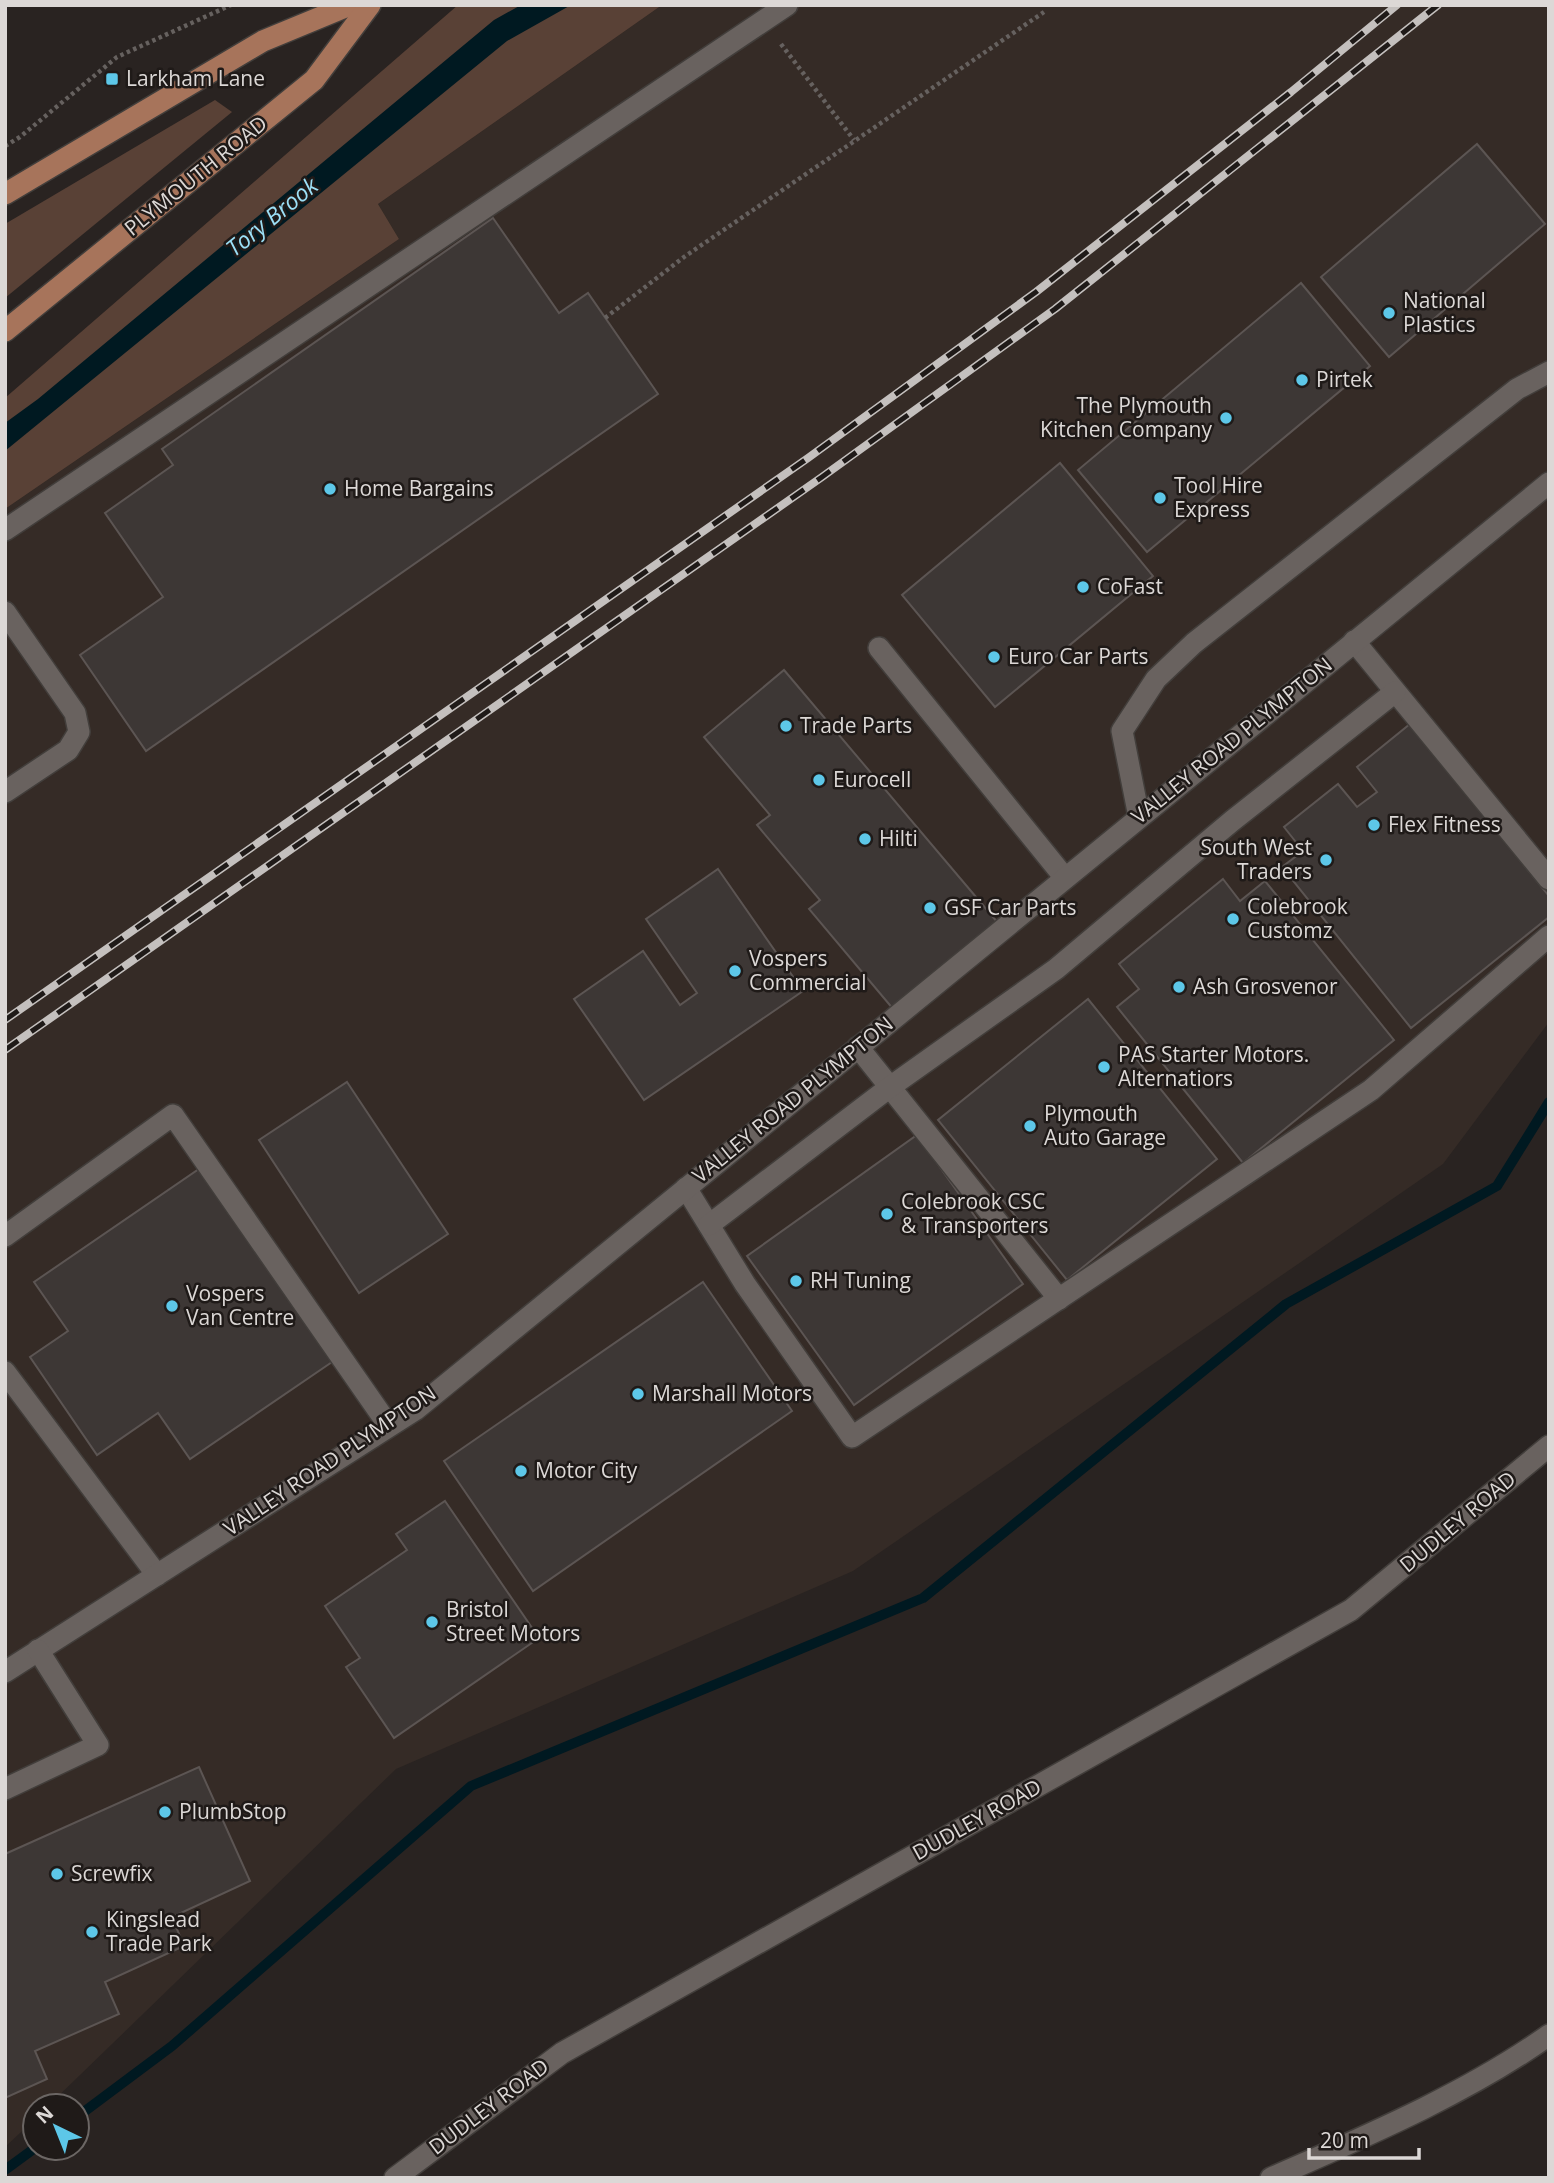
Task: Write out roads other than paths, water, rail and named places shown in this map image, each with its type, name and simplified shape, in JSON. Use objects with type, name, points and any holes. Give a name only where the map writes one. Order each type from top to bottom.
[{"type":"main road","points":[[5,194],[263,41],[351,5]]},
{"type":"main road","name":"PLYMOUTH ROAD","points":[[5,331],[314,80],[370,5]]},
{"type":"street","points":[[5,530],[787,5]]},
{"type":"street","points":[[1139,817],[1122,731],[1156,679],[1195,643],[1517,389],[1549,372]]},
{"type":"street","name":"VALLEY ROAD PLYMPTON","points":[[5,1672],[415,1410],[1549,483]]},
{"type":"street","points":[[5,612],[75,713],[79,732],[68,750],[5,792]]},
{"type":"street","points":[[1354,641],[1549,879]]},
{"type":"street","points":[[880,648],[1065,878]]},
{"type":"street","points":[[709,1225],[890,1087],[1056,969],[1232,821],[1395,692]]},
{"type":"street","points":[[686,1188],[745,1284],[852,1437],[1371,1090],[1549,936]]},
{"type":"street","points":[[858,1046],[1059,1299]]},
{"type":"street","points":[[5,1236],[173,1115],[389,1426]]},
{"type":"street","points":[[5,1372],[157,1575]]},
{"type":"street","name":"DUDLEY ROAD","points":[[395,2178],[562,2053],[1351,1610],[1549,1446]]},
{"type":"street","points":[[5,1789],[98,1745],[38,1650]]},
{"type":"street","points":[[1271,2178],[1363,2137],[1510,2063],[1549,2035]]},
{"type":"water","name":"Tory Brook","points":[[521,5],[571,5],[507,41],[5,451],[5,423],[38,399],[494,20]]},
{"type":"waterway","points":[[91,2107],[172,2046],[471,1786],[923,1598],[1286,1304],[1497,1186],[1549,1102]]},
{"type":"waterway","points":[[5,2170],[21,2158]]},
{"type":"railway","points":[[5,1020],[808,458],[1036,292],[1291,92],[1397,5]]},
{"type":"railway","points":[[5,1050],[822,477],[1055,309],[1438,5]]},
{"type":"place","name":"Larkham Lane","points":[[112,79]]},
{"type":"place","name":"National Plastics","points":[[1389,313]]},
{"type":"place","name":"Pirtek","points":[[1302,380]]},
{"type":"place","name":"The Plymouth Kitchen Company","points":[[1226,418]]},
{"type":"place","name":"Home Bargains","points":[[330,489]]},
{"type":"place","name":"Tool Hire Express","points":[[1160,498]]},
{"type":"place","name":"CoFast","points":[[1083,587]]},
{"type":"place","name":"Euro Car Parts","points":[[994,657]]},
{"type":"place","name":"Trade Parts","points":[[786,726]]},
{"type":"place","name":"Eurocell","points":[[819,780]]},
{"type":"place","name":"Flex Fitness","points":[[1374,825]]},
{"type":"place","name":"Hilti","points":[[865,839]]},
{"type":"place","name":"South West Traders","points":[[1326,860]]},
{"type":"place","name":"GSF Car Parts","points":[[930,908]]},
{"type":"place","name":"Colebrook Customz","points":[[1233,919]]},
{"type":"place","name":"Vospers Commercial","points":[[735,971]]},
{"type":"place","name":"Ash Grosvenor","points":[[1179,987]]},
{"type":"place","name":"PAS Starter Motors. Alternatiors","points":[[1104,1067]]},
{"type":"place","name":"Plymouth Auto Garage","points":[[1030,1126]]},
{"type":"place","name":"Colebrook CSC & Transporters","points":[[887,1214]]},
{"type":"place","name":"RH Tuning","points":[[796,1281]]},
{"type":"place","name":"Vospers Van Centre","points":[[172,1306]]},
{"type":"place","name":"Marshall Motors","points":[[638,1394]]},
{"type":"place","name":"Motor City","points":[[521,1471]]},
{"type":"place","name":"Bristol Street Motors","points":[[432,1622]]},
{"type":"place","name":"PlumbStop","points":[[165,1812]]},
{"type":"place","name":"Screwfix","points":[[57,1874]]},
{"type":"place","name":"Kingslead Trade Park","points":[[92,1932]]}]
